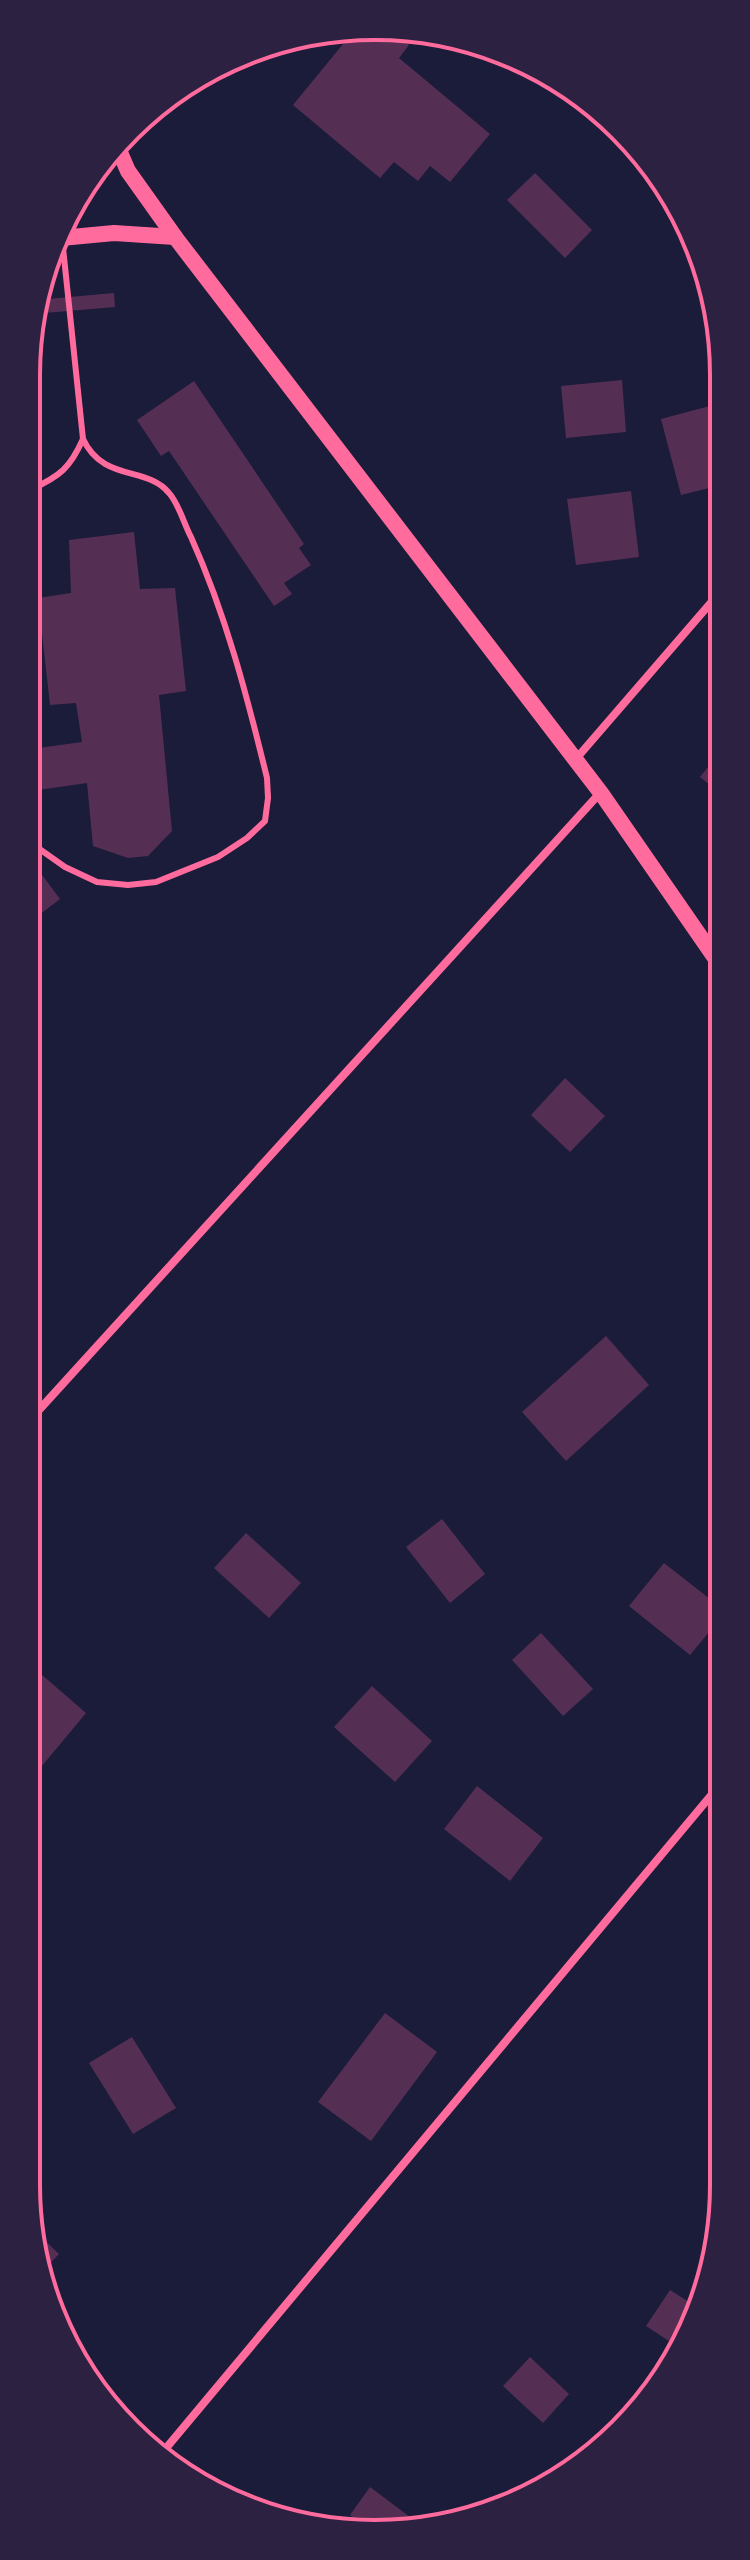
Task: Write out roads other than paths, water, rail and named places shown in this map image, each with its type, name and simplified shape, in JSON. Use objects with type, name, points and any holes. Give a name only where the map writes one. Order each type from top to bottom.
[{"type":"main road","points":[[121,156],[128,171],[175,237],[601,793],[710,951]]},
{"type":"main road","points":[[70,237],[114,233],[175,237]]},
{"type":"street","points":[[575,760],[710,604]]},
{"type":"street","points":[[40,1409],[601,793]]},
{"type":"street","points":[[167,2447],[710,1797]]},
{"type":"lane","points":[[40,849],[65,867],[97,882],[128,885],[156,882],[218,857],[247,838],[265,821],[268,798],[261,755],[228,631],[212,584],[169,492],[154,482],[100,462],[88,450],[83,439],[64,253]]},
{"type":"lane","points":[[40,485],[56,478],[73,461],[83,439]]}]
